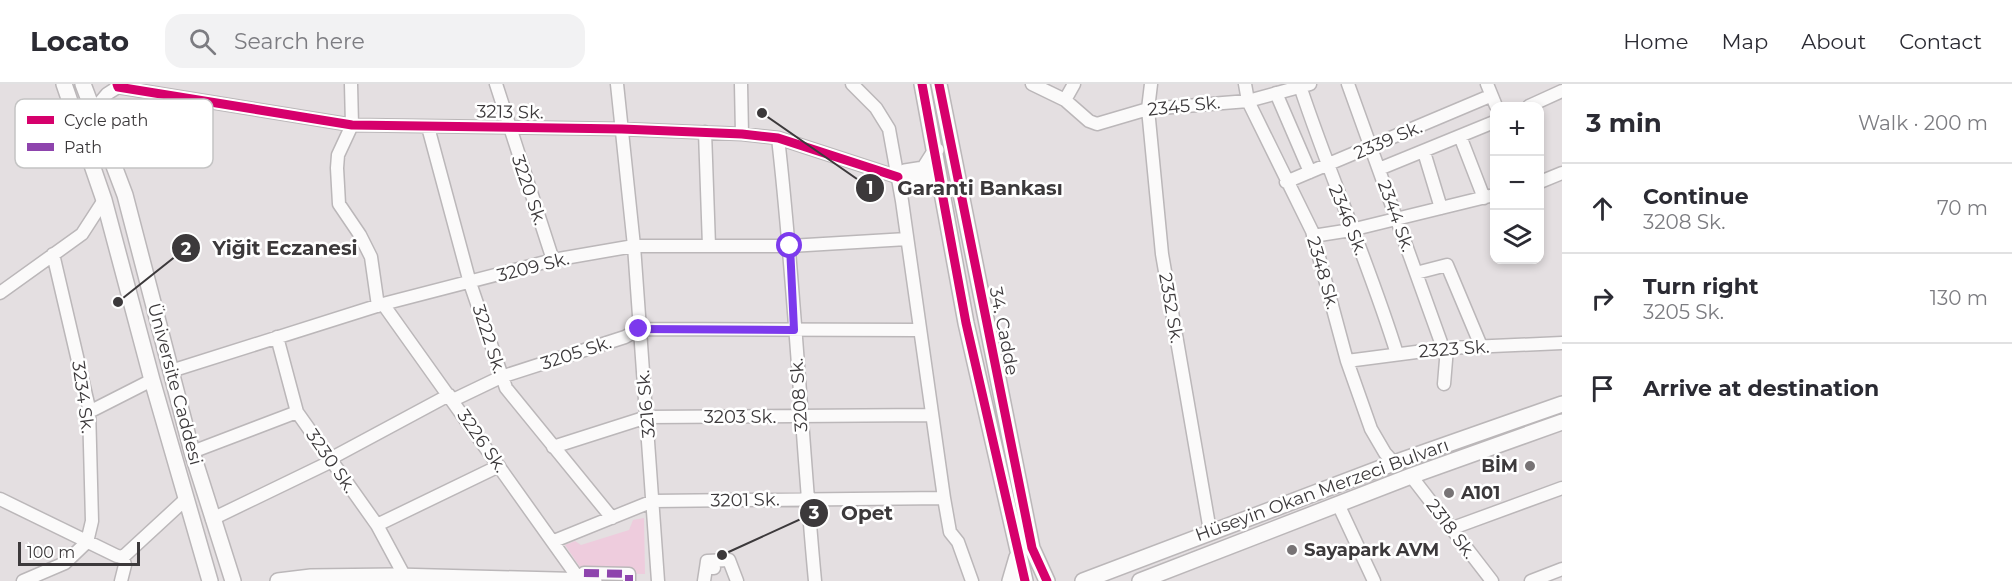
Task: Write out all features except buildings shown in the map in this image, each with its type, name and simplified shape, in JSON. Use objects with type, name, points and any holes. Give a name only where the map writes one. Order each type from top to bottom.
[{"type":"main road","name":"Üniversite Caddesi","points":[[64,84],[69,99]]},
{"type":"main road","name":"Üniversite Caddesi","points":[[83,84],[88,99]]},
{"type":"main road","name":"34. Cadde","points":[[922,84],[936,150],[966,323],[1025,581]]},
{"type":"main road","name":"34. Cadde","points":[[939,84],[1032,548],[1046,581]]},
{"type":"main road","points":[[925,173],[936,150]]},
{"type":"main road","name":"Üniversite Caddesi","points":[[93,168],[104,200],[152,380],[210,581]]},
{"type":"main road","name":"Üniversite Caddesi","points":[[114,168],[125,195],[192,452],[233,581]]},
{"type":"main road","points":[[898,177],[906,172],[925,173],[942,187]]},
{"type":"main road","name":"Hüseyin Okan Merzeci Bulvarı","points":[[1083,581],[1394,463],[1562,404]]},
{"type":"main road","name":"Hüseyin Okan Merzeci Bulvarı","points":[[1140,581],[1411,476],[1562,422]]},
{"type":"main road","points":[[1010,581],[1018,548]]},
{"type":"main road","points":[[278,581],[405,577],[586,578]]},
{"type":"main road","points":[[1031,581],[1046,581]]},
{"type":"street","name":"3226 Sk.","points":[[351,84],[352,125],[338,155],[339,204],[360,235],[370,257],[381,305],[555,541],[586,578]]},
{"type":"street","name":"3220 Sk.","points":[[496,84],[553,260]]},
{"type":"street","name":"3216 Sk.","points":[[617,84],[634,246],[658,581]]},
{"type":"street","points":[[741,84],[742,134]]},
{"type":"street","points":[[852,84],[876,108],[889,129],[950,532],[958,542],[972,581]]},
{"type":"street","points":[[1032,84],[1065,100],[1074,84]]},
{"type":"street","name":"2352 Sk.","points":[[1151,84],[1148,109],[1162,254],[1210,531]]},
{"type":"street","name":"2348 Sk.","points":[[1245,84],[1248,101],[1313,236],[1347,362],[1371,429],[1385,453],[1394,463]]},
{"type":"street","name":"2344 Sk.","points":[[1347,84],[1445,348],[1444,384]]},
{"type":"street","points":[[103,99],[117,85]]},
{"type":"street","name":"3213 Sk.","points":[[117,85],[199,99]]},
{"type":"street","name":"2345 Sk.","points":[[1065,100],[1089,121],[1097,124],[1148,109],[1248,101],[1305,85]]},
{"type":"street","name":"2346 Sk.","points":[[1305,85],[1326,165],[1351,230],[1377,288],[1397,354]]},
{"type":"street","points":[[1538,102],[1562,91]]},
{"type":"street","points":[[1276,93],[1310,172]]},
{"type":"street","name":"2339 Sk.","points":[[1286,182],[1491,96]]},
{"type":"street","name":"3213 Sk.","points":[[213,101],[352,125],[622,129],[742,134],[778,138],[898,177]]},
{"type":"street","points":[[1379,170],[1490,124]]},
{"type":"street","name":"3222 Sk.","points":[[428,127],[470,283],[506,388],[612,518]]},
{"type":"street","points":[[705,132],[709,246]]},
{"type":"street","points":[[1313,236],[1351,230],[1489,196],[1460,136]]},
{"type":"street","name":"3208 Sk.","points":[[778,138],[790,246],[794,330],[815,581]]},
{"type":"street","points":[[1424,152],[1441,208]]},
{"type":"street","points":[[1544,180],[1562,172]]},
{"type":"street","points":[[0,293],[81,234],[104,200]]},
{"type":"street","name":"3209 Sk.","points":[[171,371],[381,305],[553,260],[634,246],[790,246],[907,239]]},
{"type":"street","name":"3234 Sk.","points":[[53,254],[75,340],[89,412],[92,521],[87,542]]},
{"type":"street","points":[[1416,273],[1447,265],[1481,346]]},
{"type":"street","name":"3205 Sk.","points":[[212,519],[451,397],[501,377],[625,337],[639,329],[919,330]]},
{"type":"street","name":"3230 Sk.","points":[[277,337],[297,412],[329,461],[377,525],[405,577]]},
{"type":"street","name":"2323 Sk.","points":[[1347,362],[1445,348],[1562,343]]},
{"type":"street","points":[[89,412],[152,380]]},
{"type":"street","points":[[192,452],[297,412]]},
{"type":"street","name":"3203 Sk.","points":[[553,447],[647,417],[931,415]]},
{"type":"street","points":[[377,525],[499,466]]},
{"type":"street","name":"2318 Sk.","points":[[1411,476],[1492,581]]},
{"type":"street","points":[[1450,529],[1562,488]]},
{"type":"street","points":[[123,557],[187,498]]},
{"type":"street","name":"3201 Sk.","points":[[555,541],[653,501],[944,498]]},
{"type":"street","points":[[0,499],[123,557]]},
{"type":"street","points":[[1338,504],[1374,581]]},
{"type":"street","points":[[23,581],[65,563],[87,542]]},
{"type":"street","points":[[121,581],[125,565],[123,557]]},
{"type":"street","points":[[704,581],[706,568],[730,567],[737,581]]},
{"type":"street","points":[[1531,581],[1562,569]]},
{"type":"street","points":[[586,578],[629,577]]},
{"type":"shaded area","points":[[644,518],[645,574],[584,573],[565,545],[575,541],[581,545],[629,530],[633,520]]},
{"type":"marked path","points":[[584,573],[629,574],[629,581]]},
{"type":"cycle path","points":[[117,84],[118,87],[192,99]]},
{"type":"cycle path","points":[[922,84],[966,323],[1025,581]]},
{"type":"cycle path","points":[[939,84],[1032,548],[1047,581]]},
{"type":"cycle path","points":[[213,102],[352,125],[622,129],[742,134],[778,138],[898,177]]},
{"type":"place","name":"Garanti Bankası","points":[[762,113]]},
{"type":"place","name":"Yiğit Eczanesi","points":[[118,302]]},
{"type":"place","name":"BİM","points":[[1530,466]]},
{"type":"place","name":"A101","points":[[1449,493]]},
{"type":"place","name":"Sayapark AVM","points":[[1292,550]]},
{"type":"place","name":"Opet","points":[[722,555]]},
{"type":"route","points":[[639,329],[794,330],[790,246]]}]
